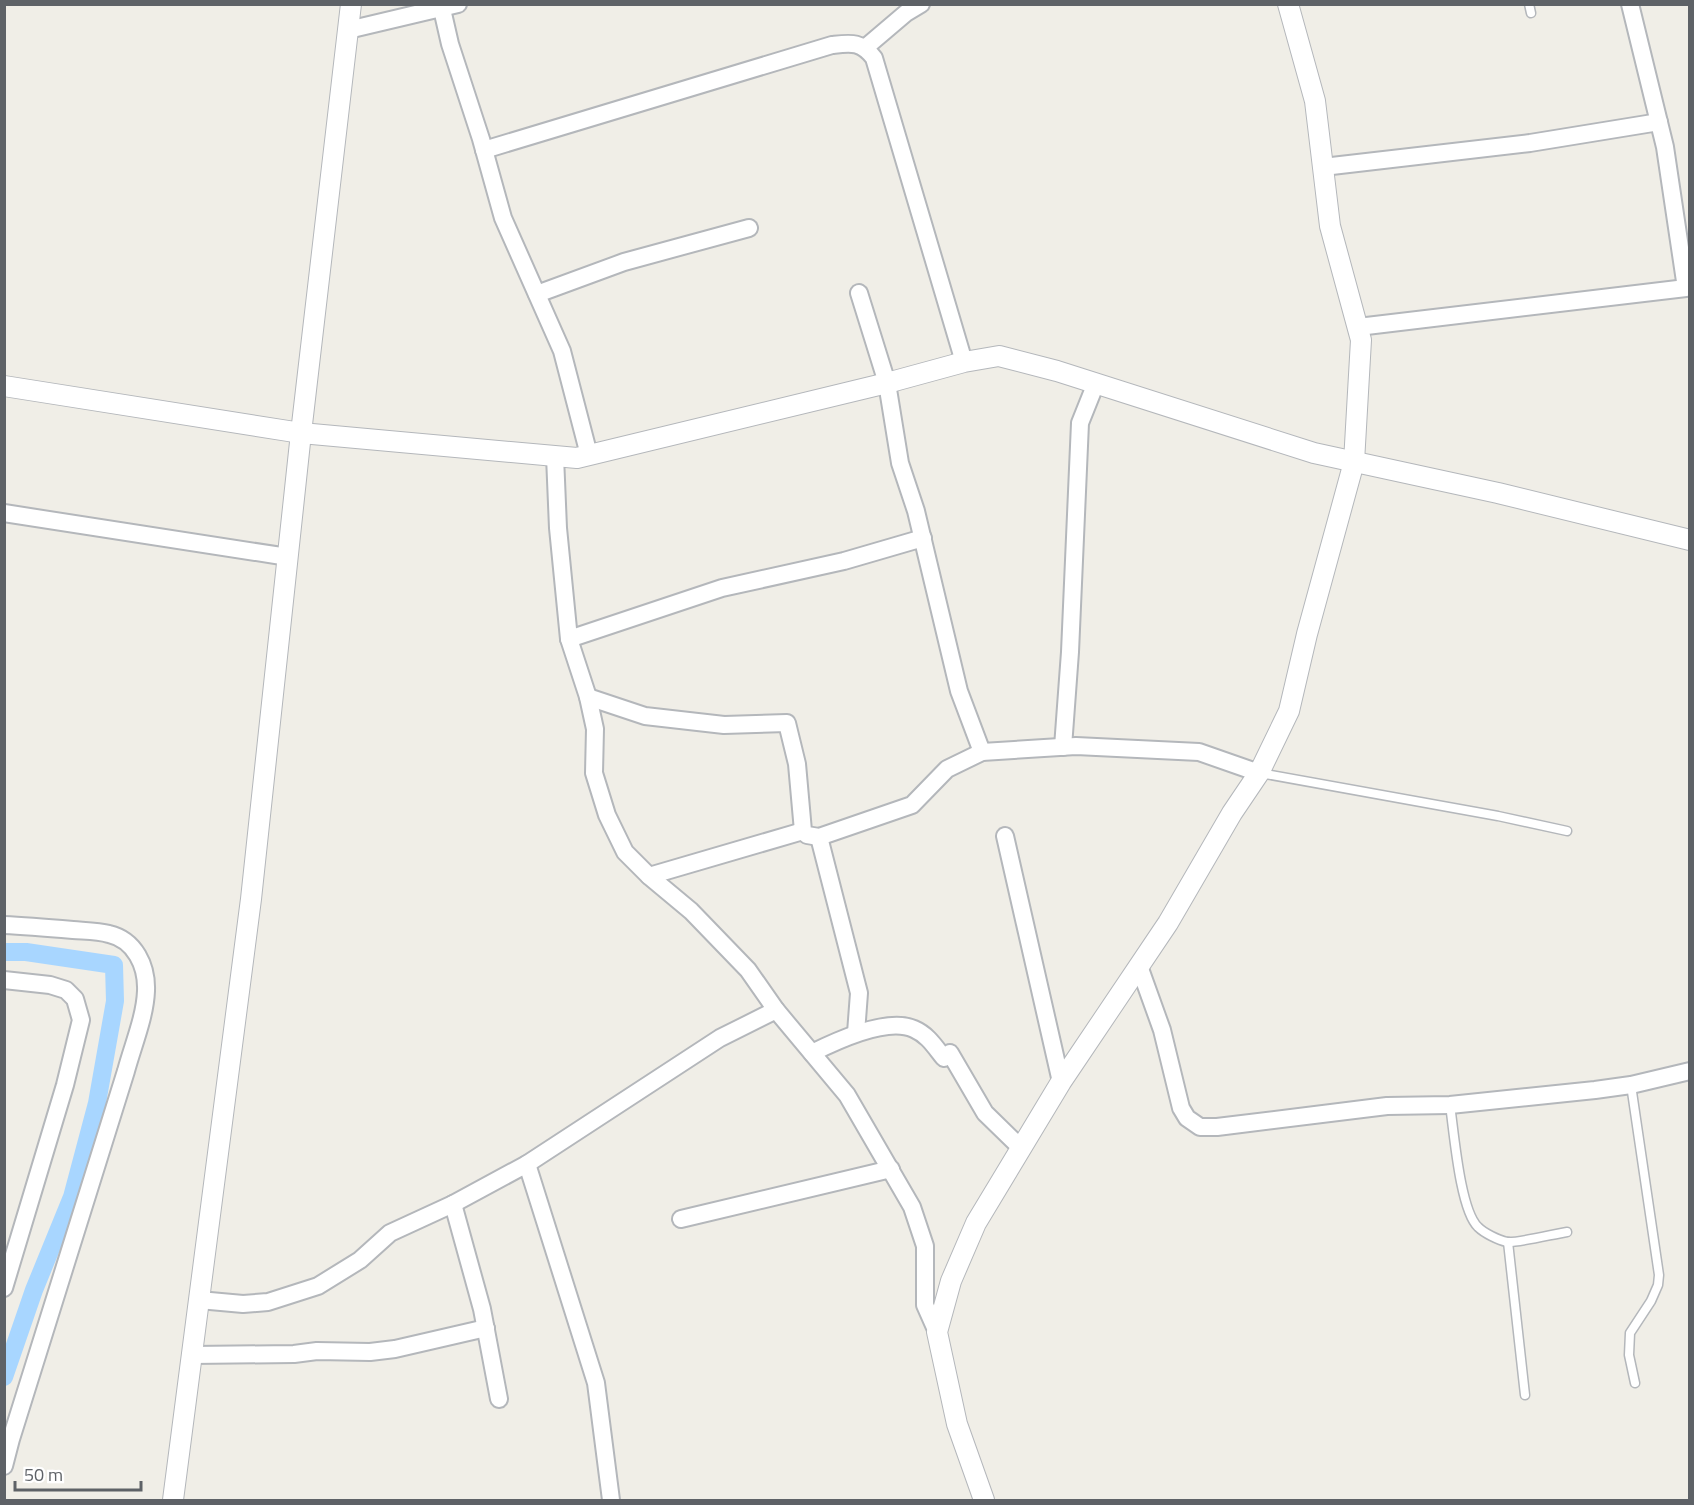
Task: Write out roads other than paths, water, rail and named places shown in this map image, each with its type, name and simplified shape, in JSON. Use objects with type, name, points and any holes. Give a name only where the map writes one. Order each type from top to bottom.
[{"type":"street","points":[[173,1500],[251,899],[301,433],[351,4]]},
{"type":"street","points":[[866,47],[906,13],[921,4]]},
{"type":"street","points":[[937,1332],[951,1281],[976,1223],[1061,1082],[1168,923],[1232,813],[1259,773],[1289,711],[1353,462],[1361,340],[1330,226],[1315,101],[1288,4]]},
{"type":"street","points":[[1358,327],[1688,290],[1665,147],[1630,4]]},
{"type":"street","points":[[348,30],[450,7],[450,44],[503,218],[562,351],[589,455]]},
{"type":"street","points":[[484,150],[832,45],[851,43],[866,47],[874,57],[964,363]]},
{"type":"street","points":[[1323,167],[1530,143],[1659,122]]},
{"type":"street","points":[[537,294],[624,262],[749,228]]},
{"type":"street","points":[[859,293],[887,383],[900,463],[922,538],[959,692],[982,752]]},
{"type":"street","points":[[4,386],[301,433],[577,458],[999,356],[1096,383],[1314,453],[1498,493],[1689,540]]},
{"type":"street","points":[[1063,747],[1070,652],[1080,423],[1096,383]]},
{"type":"street","points":[[555,456],[558,538],[569,639],[588,698],[595,729],[594,773],[607,815],[625,852],[649,876],[691,911],[748,970],[776,1010],[847,1095],[912,1207],[925,1246],[925,1305],[937,1332],[957,1424],[984,1500]]},
{"type":"street","points":[[4,513],[288,557]]},
{"type":"street","points":[[569,639],[722,588],[844,561],[922,538]]},
{"type":"street","points":[[588,698],[645,716],[724,724],[787,723],[797,764],[803,831],[807,835],[819,837],[912,805],[947,769],[982,752],[1076,746],[1200,752],[1259,773]]},
{"type":"street","points":[[649,876],[803,831]]},
{"type":"street","points":[[1005,836],[1061,1082]]},
{"type":"street","points":[[819,837],[859,993],[856,1033]]},
{"type":"street","points":[[4,925],[98,933],[117,937],[130,945],[139,957],[144,971],[146,991],[142,1016],[126,1071],[4,1466]]},
{"type":"street","points":[[1139,966],[1162,1030],[1181,1108],[1187,1118],[1200,1126],[1249,1124],[1303,1115],[1388,1106],[1450,1105],[1631,1085],[1689,1071]]},
{"type":"street","points":[[4,980],[50,985],[66,990],[75,999],[81,1020],[65,1085],[4,1288]]},
{"type":"street","points":[[199,1300],[243,1304],[268,1302],[318,1286],[360,1260],[390,1233],[453,1204],[527,1164],[720,1038],[776,1010]]},
{"type":"street","points":[[812,1053],[856,1033],[885,1027],[913,1028],[947,1056],[985,1113],[1022,1148]]},
{"type":"street","points":[[527,1164],[596,1383],[611,1500]]},
{"type":"street","points":[[681,1219],[891,1169]]},
{"type":"street","points":[[453,1204],[486,1328],[499,1399]]},
{"type":"street","points":[[192,1355],[294,1354],[317,1351],[370,1352],[395,1349],[486,1328]]},
{"type":"lane","points":[[1259,773],[1498,816],[1567,831]]},
{"type":"lane","points":[[1631,1085],[1659,1275],[1658,1285],[1651,1301],[1630,1333],[1629,1355],[1635,1383]]},
{"type":"lane","points":[[1450,1105],[1464,1196],[1471,1217],[1478,1227],[1508,1242],[1567,1232]]},
{"type":"lane","points":[[1508,1242],[1525,1395]]},
{"type":"waterway","points":[[4,952],[26,952],[114,965],[115,1001],[97,1103],[72,1197],[34,1290],[4,1377]]}]
